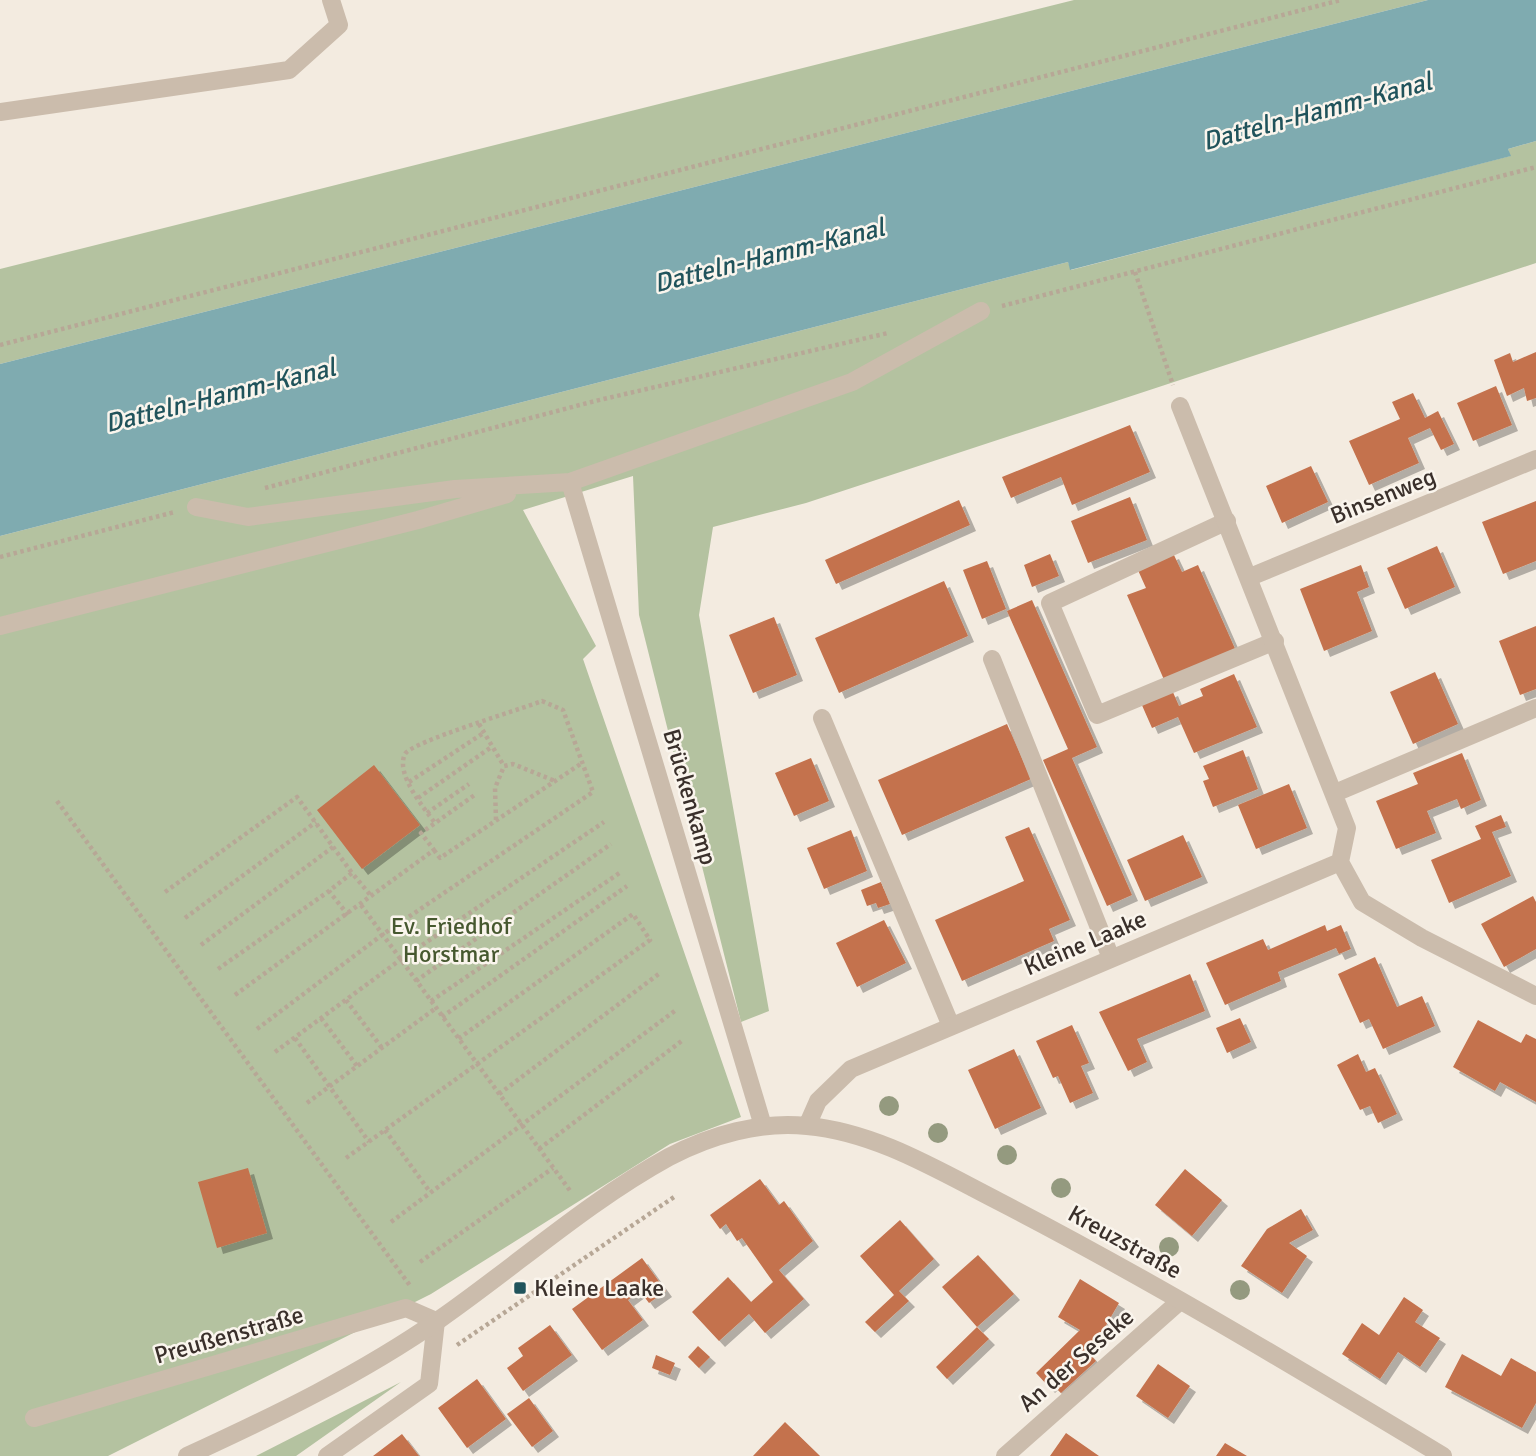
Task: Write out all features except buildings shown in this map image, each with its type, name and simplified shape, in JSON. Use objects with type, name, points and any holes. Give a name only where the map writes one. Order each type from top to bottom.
[{"type":"street","points":[[0,112],[289,70],[339,25],[331,0]]},
{"type":"street","points":[[196,507],[248,517],[454,489],[531,487],[570,482],[852,382],[981,311]]},
{"type":"street","points":[[1180,406],[1335,793],[1347,828],[1339,862],[1362,902],[1422,938],[1536,996]]},
{"type":"street","name":"Binsenweg","points":[[1250,577],[1536,459]]},
{"type":"street","name":"Brückenkamp","points":[[570,482],[763,1126]]},
{"type":"street","points":[[0,626],[418,520],[531,487]]},
{"type":"street","points":[[1227,521],[1050,603],[1097,715],[1275,641]]},
{"type":"street","points":[[992,659],[1111,958]]},
{"type":"street","points":[[1335,793],[1536,708]]},
{"type":"street","points":[[822,718],[951,1026]]},
{"type":"street","name":"Kleine Laake","points":[[807,1126],[818,1101],[852,1069],[1339,862]]},
{"type":"street","points":[[187,1456],[276,1416],[436,1321],[586,1212],[669,1157],[718,1137],[763,1126]]},
{"type":"street","name":"Kreuzstraße","points":[[763,1126],[807,1126],[846,1132],[938,1170],[1058,1232],[1180,1301],[1443,1456]]},
{"type":"street","name":"An der Seseke","points":[[1005,1456],[1180,1301]]},
{"type":"street","name":"Preußenstraße","points":[[34,1418],[406,1308],[436,1321]]},
{"type":"street","points":[[327,1456],[429,1384],[436,1321]]},
{"type":"path","points":[[0,345],[1341,0]]},
{"type":"path","points":[[981,311],[1536,167]]},
{"type":"path","points":[[1135,272],[1180,406]]},
{"type":"path","points":[[262,489],[595,401],[901,330]]},
{"type":"path","points":[[0,557],[196,507]]},
{"type":"path","points":[[257,1029],[382,935],[593,793],[562,710],[542,701],[432,738],[409,749],[403,761],[409,782],[435,823]]},
{"type":"path","points":[[479,724],[490,748],[504,766]]},
{"type":"path","points":[[409,782],[482,734]]},
{"type":"path","points":[[418,798],[490,748]]},
{"type":"path","points":[[476,794],[421,833],[440,858],[582,763]]},
{"type":"path","points":[[504,766],[513,764],[556,781]]},
{"type":"path","points":[[496,820],[495,788],[504,766]]},
{"type":"path","points":[[427,813],[469,784]]},
{"type":"path","points":[[165,891],[297,796],[372,897]]},
{"type":"path","points":[[57,801],[436,1321]]},
{"type":"path","points":[[185,918],[316,822]]},
{"type":"path","points":[[275,1052],[400,960],[604,822]]},
{"type":"path","points":[[416,981],[611,844]]},
{"type":"path","points":[[201,945],[333,847]]},
{"type":"path","points":[[235,995],[434,850]]},
{"type":"path","points":[[431,1001],[621,872]]},
{"type":"path","points":[[218,969],[352,873]]},
{"type":"path","points":[[442,1017],[627,886]]},
{"type":"path","points":[[329,891],[348,915]]},
{"type":"path","points":[[361,905],[586,1212]]},
{"type":"path","points":[[346,1158],[650,940],[633,915],[458,1039]]},
{"type":"path","points":[[499,1094],[660,973]]},
{"type":"path","points":[[346,1000],[382,1048]]},
{"type":"path","points":[[307,1103],[436,1008]]},
{"type":"path","points":[[391,1222],[676,1010]]},
{"type":"path","points":[[321,1018],[357,1066]]},
{"type":"path","points":[[295,1038],[369,1142]]},
{"type":"path","points":[[539,1149],[683,1040]]},
{"type":"path","points":[[385,1130],[430,1192]]},
{"type":"path","points":[[421,1262],[553,1168]]},
{"type":"green space","points":[[1074,0],[1428,0],[0,364],[0,269]]},
{"type":"green space","name":"Ev. Friedhof Horstmar","points":[[1536,141],[1536,263],[806,503],[713,527],[699,615],[769,1011],[741,1022],[639,615],[633,476],[523,510],[596,646],[583,659],[741,1117],[670,1144],[431,1294],[108,1456],[0,1456],[0,536],[1068,262],[1071,270],[1510,156],[1508,149]]},
{"type":"green space","points":[[401,1382],[296,1456],[256,1456]]},
{"type":"water","name":"Datteln-Hamm-Kanal","points":[[1428,0],[1536,0],[1536,141],[1508,149],[1511,156],[1070,270],[1068,262],[0,536],[0,364]]},
{"type":"place","name":"Kleine Laake","points":[[520,1288]]}]
